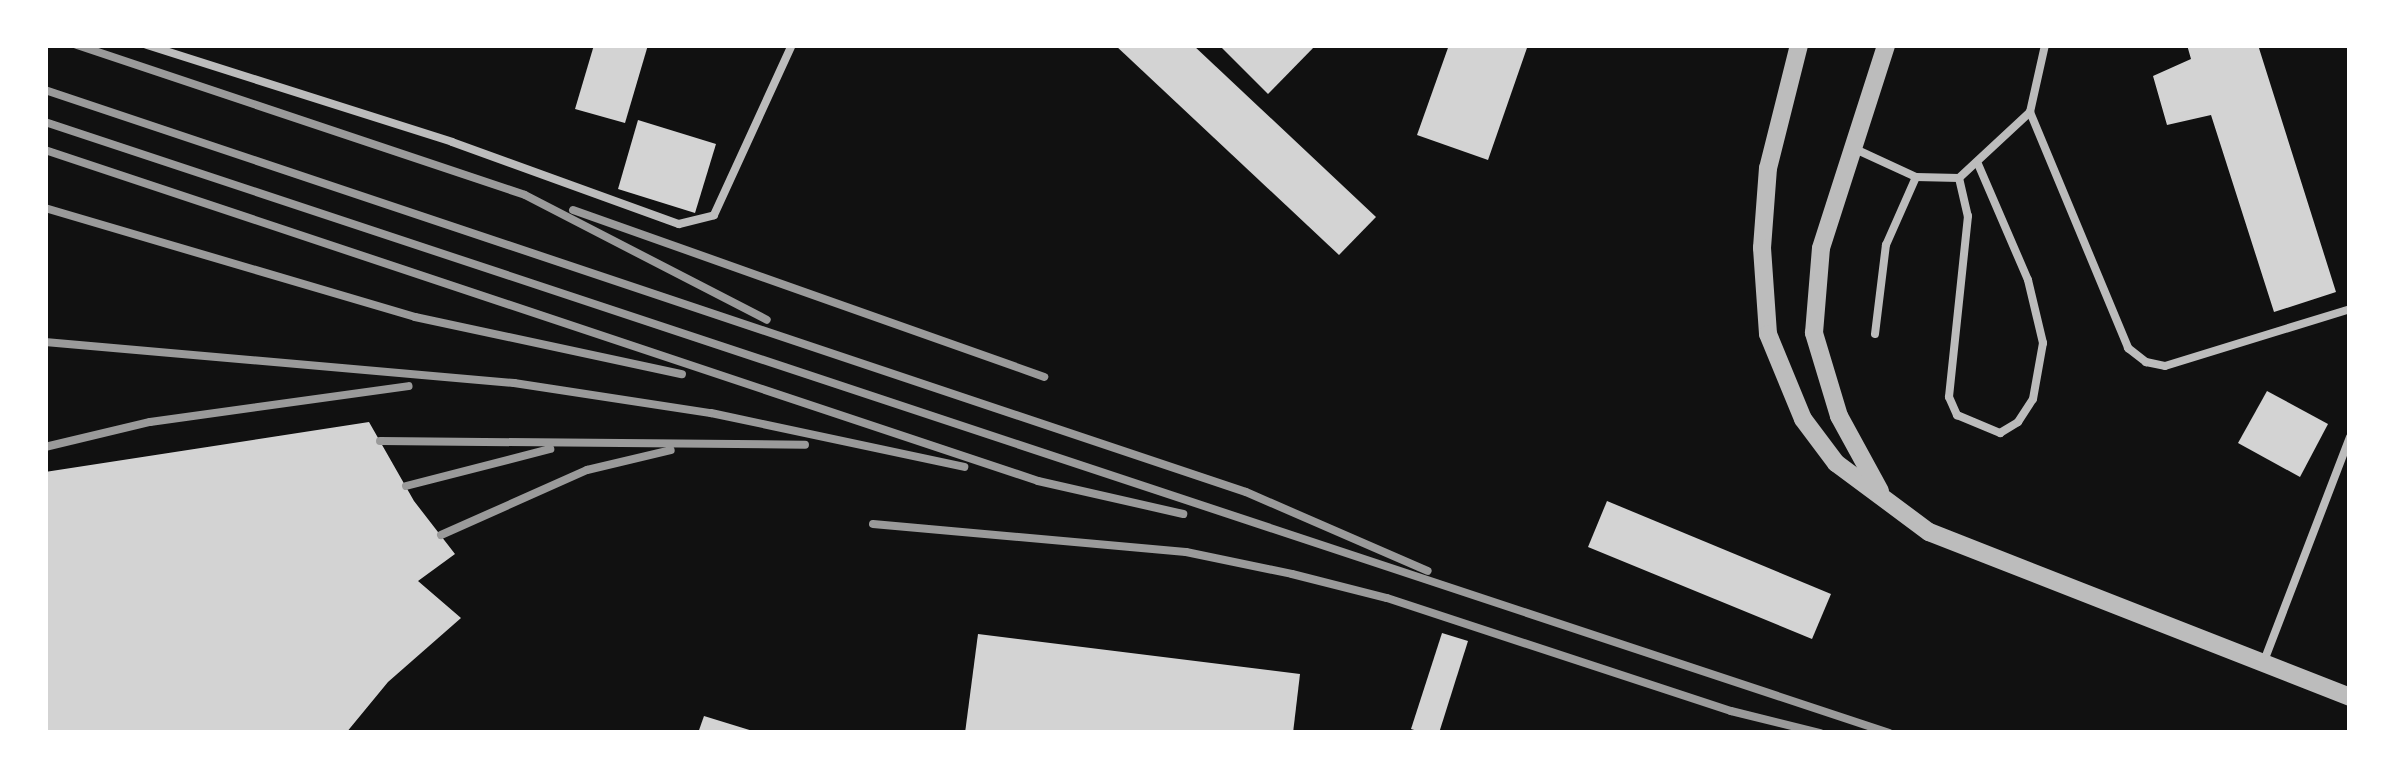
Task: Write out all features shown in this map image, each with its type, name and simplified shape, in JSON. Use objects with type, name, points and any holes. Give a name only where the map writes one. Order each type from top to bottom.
[{"type":"street","points":[[1799,45],[1768,168],[1762,248],[1768,334],[1803,418],[1836,463],[1929,532],[2348,693]]},
{"type":"street","points":[[1885,501],[1839,416],[1814,333],[1821,248],[1886,45]]},
{"type":"lane","points":[[147,45],[452,142],[679,224],[714,215],[792,45]]},
{"type":"lane","points":[[1852,148],[1916,177],[1959,178],[2030,112],[2045,45]]},
{"type":"lane","points":[[2030,112],[2128,348],[2146,362],[2165,366],[2350,309]]},
{"type":"lane","points":[[1959,178],[1968,216],[1949,396],[1957,415],[2000,433],[2018,422],[2033,399],[2043,343],[2028,280],[1978,164]]},
{"type":"lane","points":[[1875,334],[1886,246],[1916,177]]},
{"type":"lane","points":[[2264,663],[2350,437]]},
{"type":"building","points":[[594,45],[648,45],[625,123],[575,109]]},
{"type":"building","points":[[1115,45],[1193,45],[1376,217],[1339,255]]},
{"type":"building","points":[[1219,45],[1316,45],[1268,94]]},
{"type":"building","points":[[1449,45],[1528,45],[1488,160],[1417,135]]},
{"type":"building","points":[[2187,45],[2258,45],[2336,292],[2274,312],[2211,115],[2167,125],[2153,76],[2191,59]]},
{"type":"building","points":[[638,120],[716,144],[695,213],[618,189]]},
{"type":"building","points":[[2267,391],[2328,424],[2300,477],[2238,443]]},
{"type":"building","points":[[369,422],[414,501],[455,554],[418,581],[461,618],[388,682],[346,733],[45,733],[45,472]]},
{"type":"building","points":[[1607,501],[1831,594],[1812,639],[1588,547]]},
{"type":"building","points":[[1442,633],[1468,641],[1439,733],[1424,733],[1411,729]]},
{"type":"building","points":[[978,634],[1300,674],[1293,733],[965,733]]},
{"type":"building","points":[[704,716],[756,732],[698,733]]},
{"type":"railway","points":[[77,45],[525,195],[767,320]]},
{"type":"railway","points":[[45,90],[1246,492],[1428,571]]},
{"type":"railway","points":[[45,122],[1889,733]]},
{"type":"railway","points":[[45,150],[1038,481],[1183,514]]},
{"type":"railway","points":[[45,208],[415,317],[682,374]]},
{"type":"railway","points":[[573,210],[1044,377]]},
{"type":"railway","points":[[45,342],[514,383],[711,413],[964,467]]},
{"type":"railway","points":[[45,447],[150,422],[409,386]]},
{"type":"railway","points":[[380,441],[805,445]]},
{"type":"railway","points":[[406,486],[550,449]]},
{"type":"railway","points":[[441,535],[587,470],[671,450]]},
{"type":"railway","points":[[873,524],[1186,552],[1292,574],[1387,598],[1731,711],[1820,733]]}]
